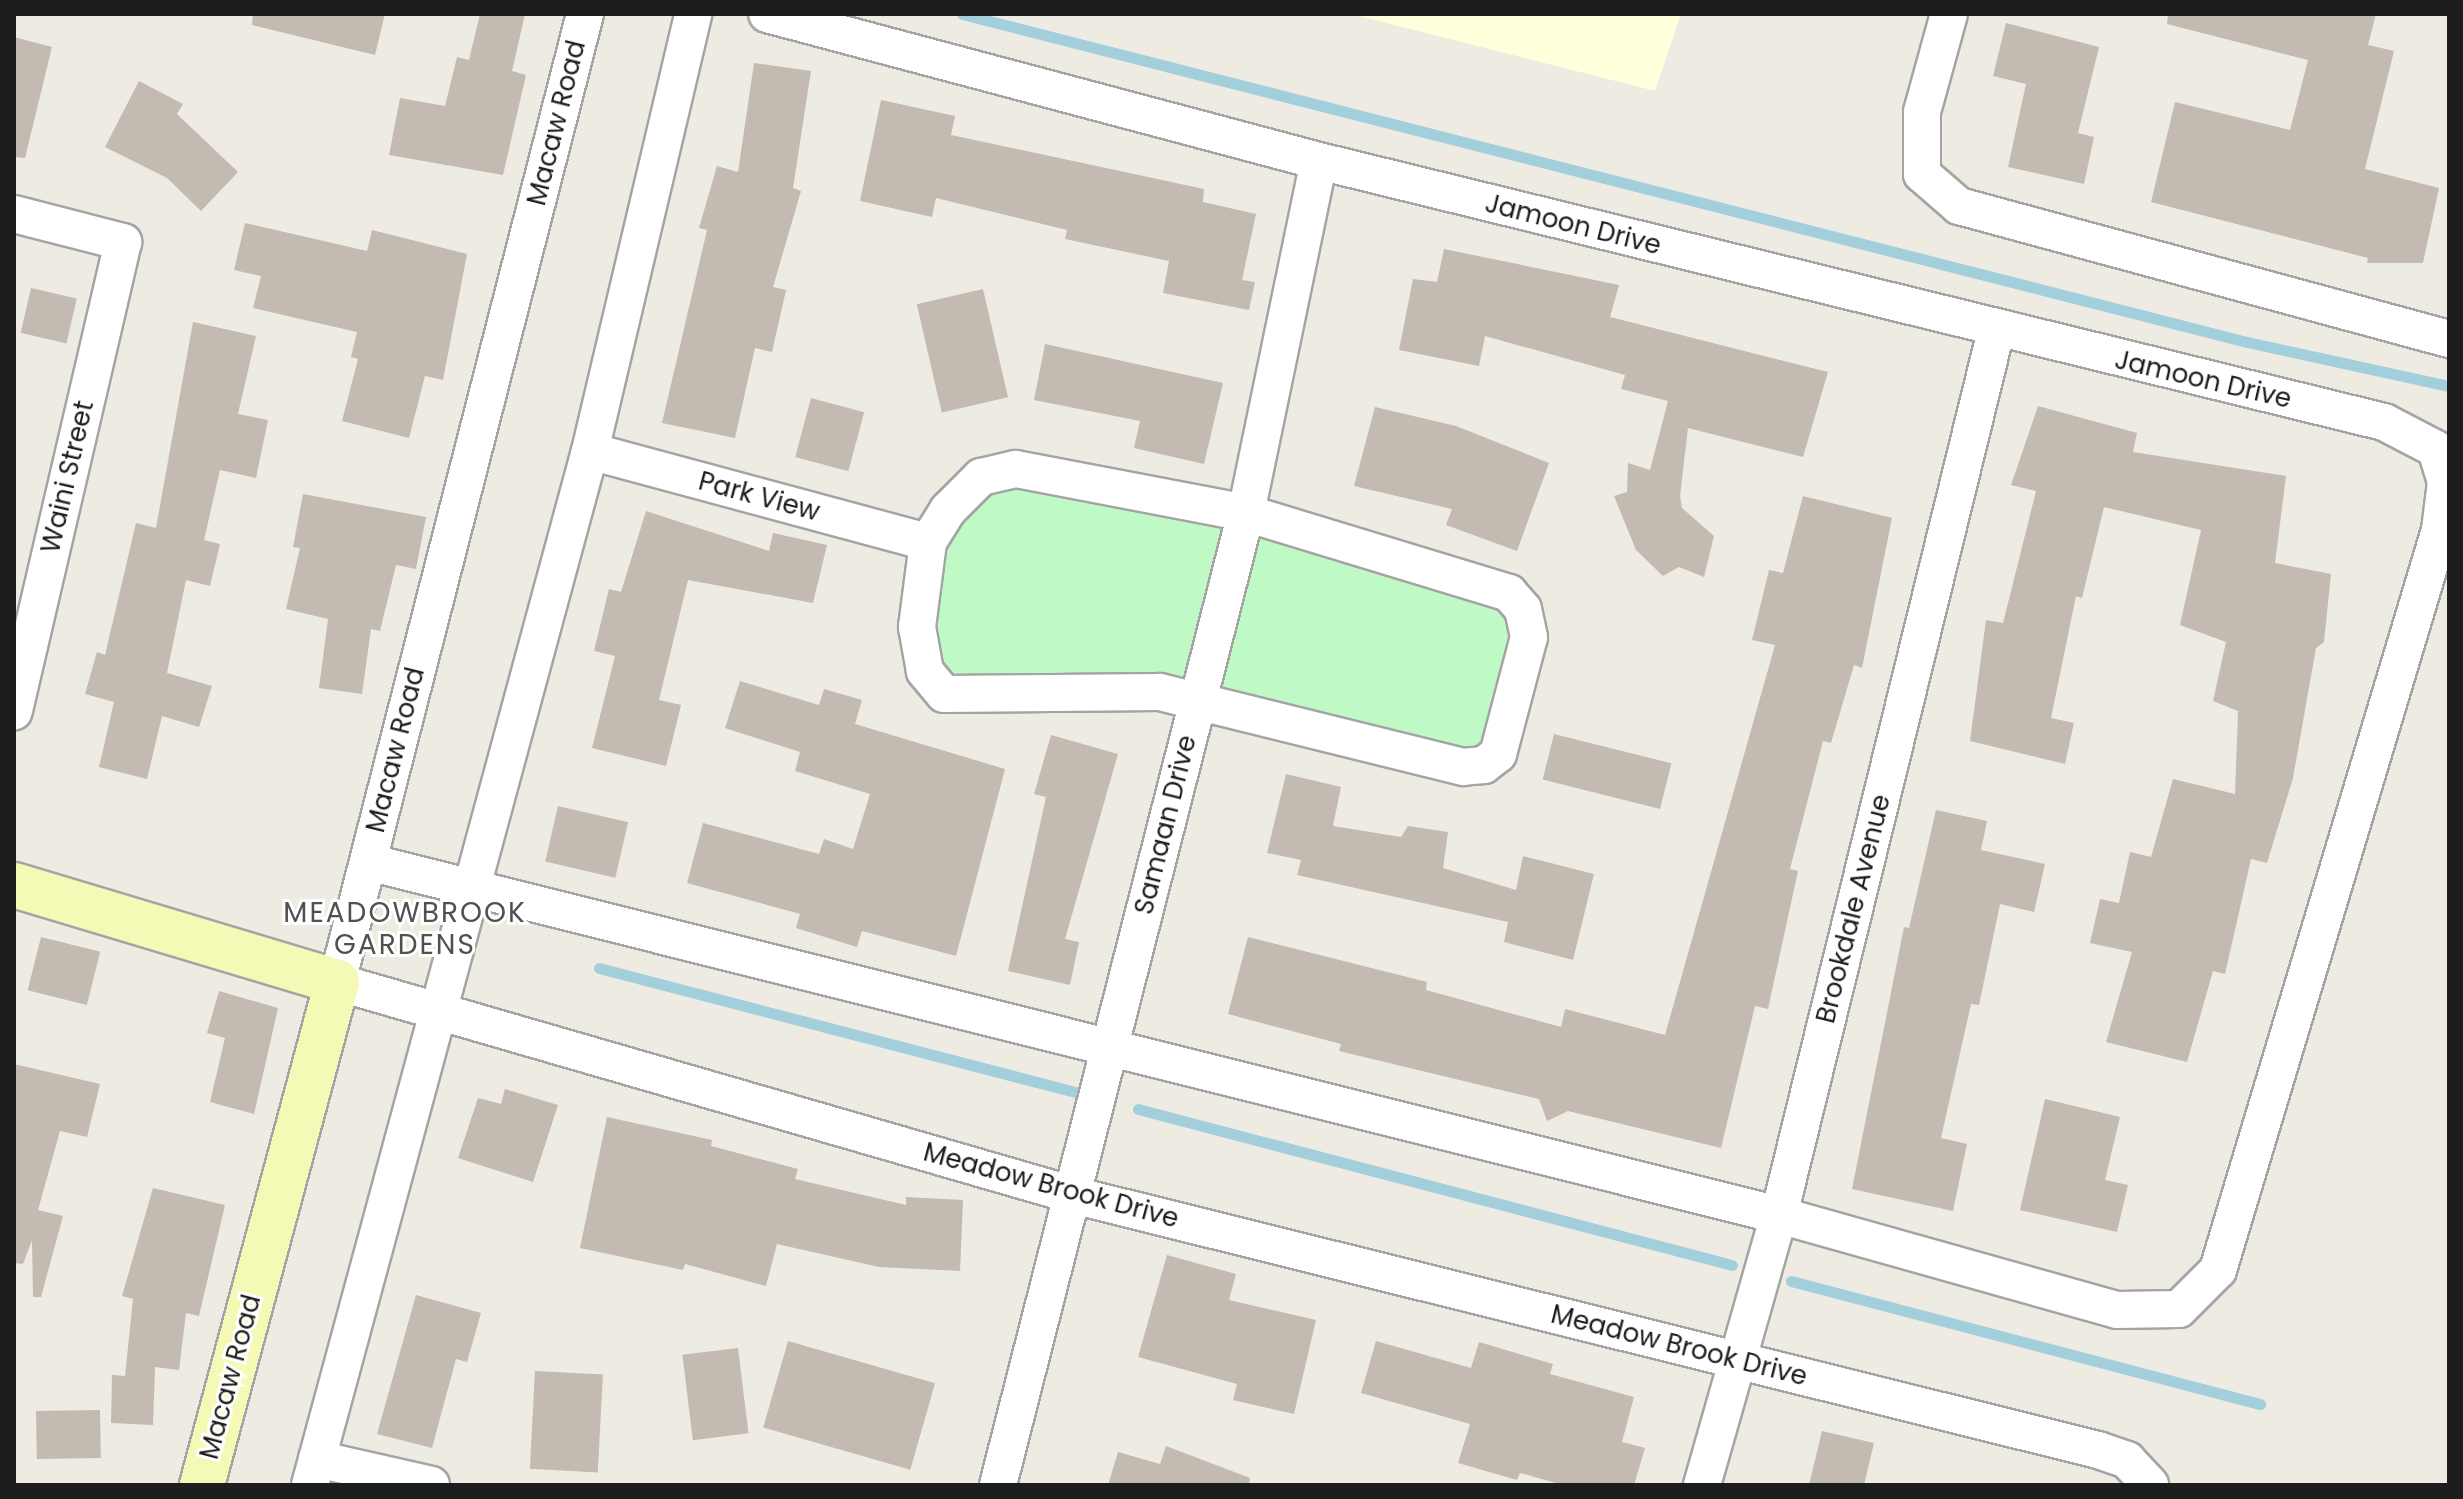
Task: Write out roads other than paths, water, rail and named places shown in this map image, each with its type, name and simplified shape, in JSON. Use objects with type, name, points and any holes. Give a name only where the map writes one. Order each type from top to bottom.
[{"type":"street","name":"Macaw Road","points":[[202,1485],[337,982],[585,14]]},
{"type":"street","points":[[431,1485],[314,1472],[474,890],[590,451],[693,14]]},
{"type":"street","name":"Jamoon Drive","points":[[368,862],[1779,1215],[2117,1310],[2179,1309],[2201,1294],[2229,1241],[2440,530],[2446,482],[2436,449],[2384,422],[1996,331],[1319,161],[767,14]]},
{"type":"street","points":[[1949,14],[1922,112],[1922,174],[1959,206],[2449,339]]},
{"type":"street","name":"Samaan Drive","points":[[998,1485],[1246,513],[1319,161]]},
{"type":"street","name":"Waini Street","points":[[14,214],[123,242],[14,712]]},
{"type":"street","name":"Brookdale Avenue","points":[[1702,1485],[1779,1215],[1996,331]]},
{"type":"street","name":"Park View","points":[[590,451],[928,542]]},
{"type":"street","points":[[1016,469],[1246,513],[1509,593],[1523,609],[1529,637],[1511,724],[1498,754],[1484,765],[1463,767],[1160,692],[1096,689],[944,694],[925,671],[917,627],[928,542],[948,510],[981,477],[1016,469]]},
{"type":"street","name":"Meadow Brook Drive","points":[[14,885],[439,1013],[1073,1195],[2098,1450],[2127,1460],[2150,1485]]},
{"type":"waterway","points":[[962,14],[2247,342],[2449,386]]},
{"type":"waterway","points":[[599,968],[1079,1093]]},
{"type":"waterway","points":[[1138,1109],[1732,1265]]},
{"type":"waterway","points":[[1791,1281],[2260,1404]]},
{"type":"district","name":"MEADOWBROOK GARDENS","points":[[405,929]]}]
